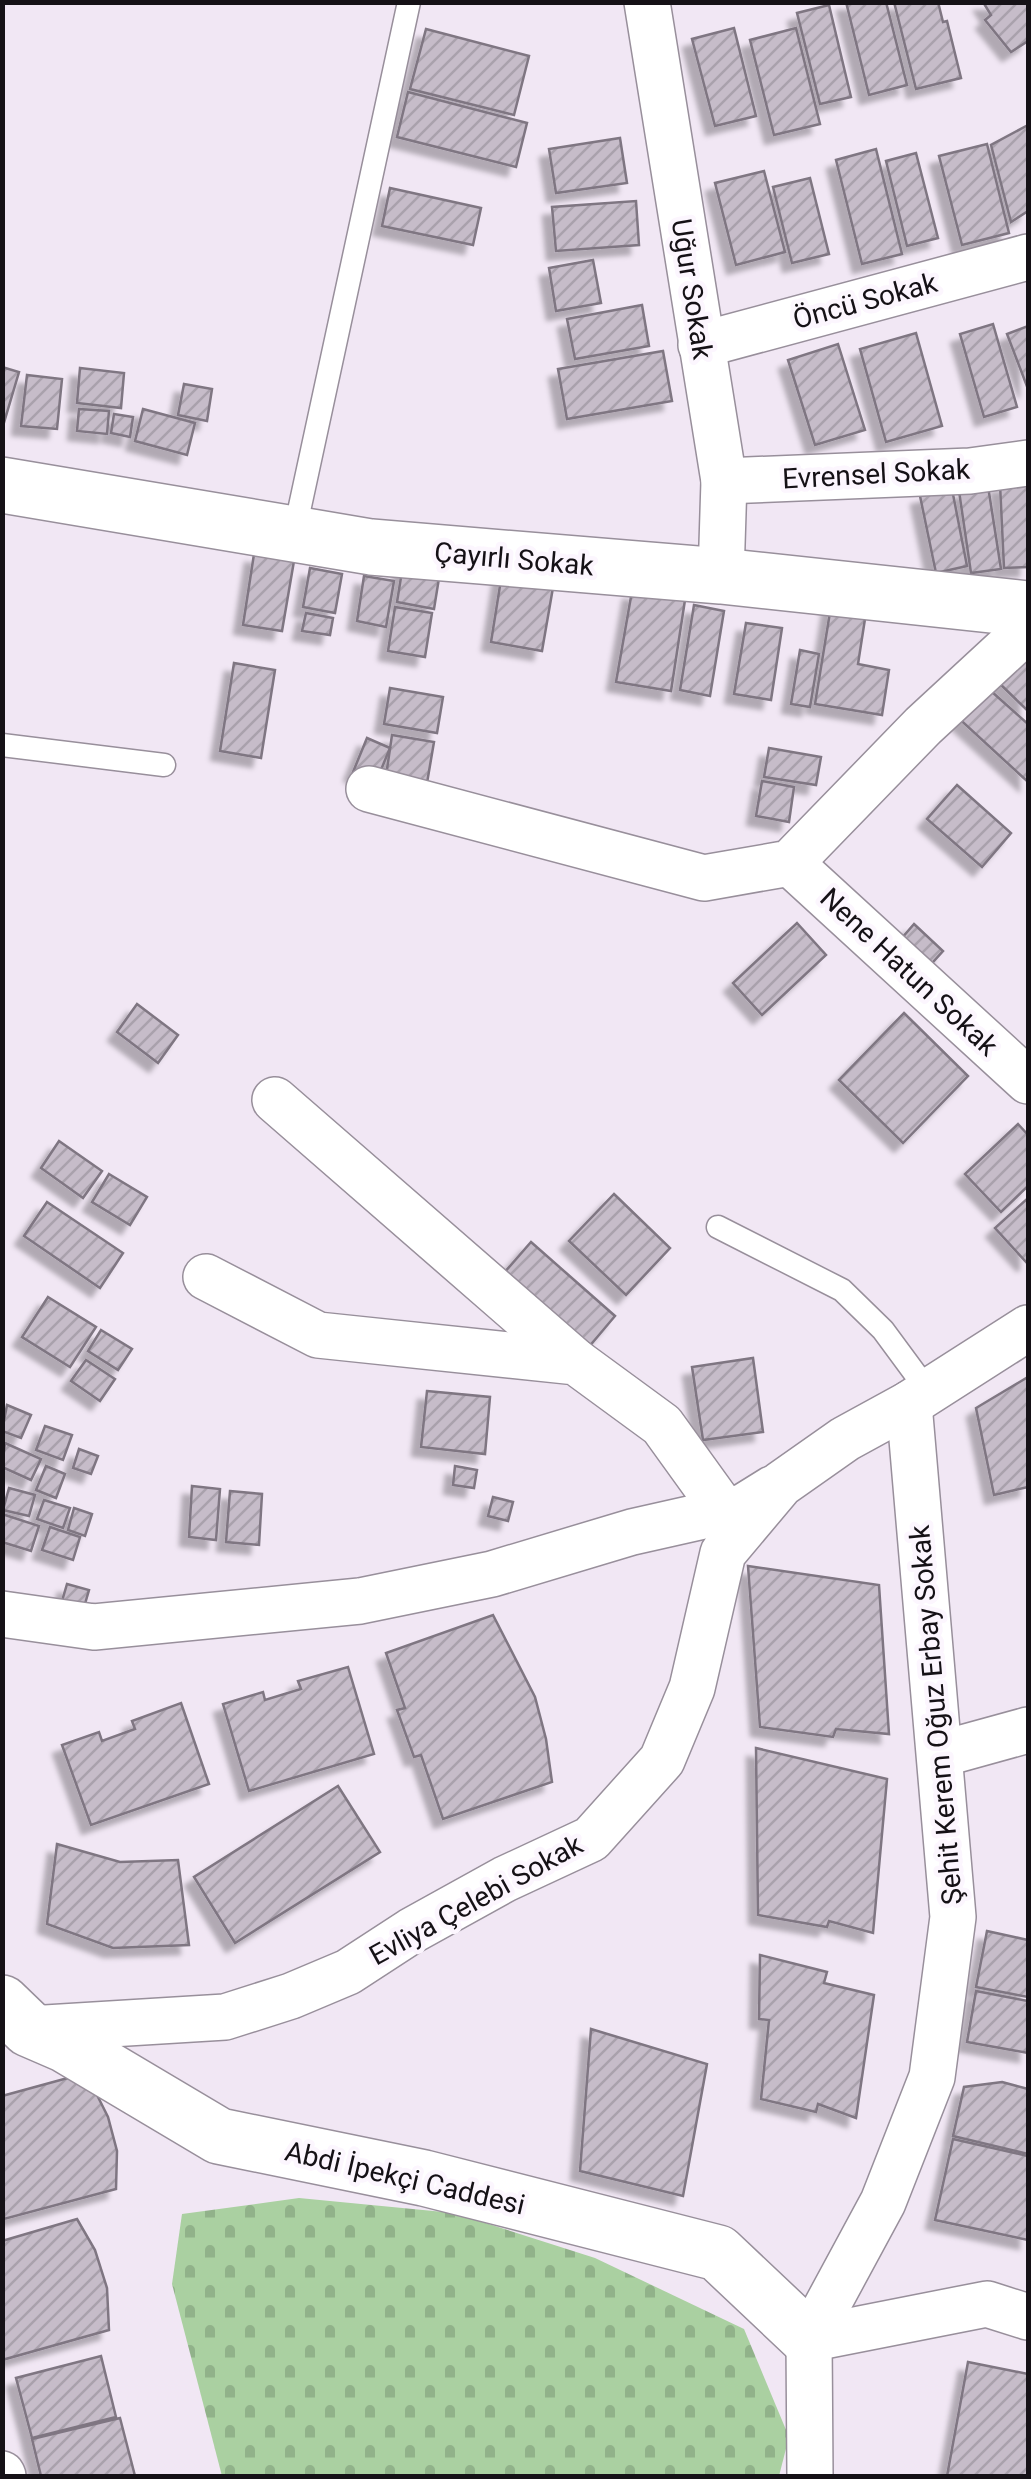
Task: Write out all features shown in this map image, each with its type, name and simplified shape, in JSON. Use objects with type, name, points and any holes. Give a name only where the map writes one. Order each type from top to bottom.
[{"type":"street","name":"Uğur Sokak","points":[[647,2],[724,480],[721,576]]},
{"type":"street","name":"Öncü Sokak","points":[[701,345],[1028,257]]},
{"type":"street","name":"Evrensel Sokak","points":[[724,480],[970,471],[1028,464]]},
{"type":"street","name":"Çayırlı Sokak","points":[[2,485],[371,547],[721,576],[1028,609]]},
{"type":"street","points":[[369,788],[704,878],[790,863],[923,726],[1028,629]]},
{"type":"street","name":"Nene Hatun Sokak","points":[[790,863],[1028,1081]]},
{"type":"street","points":[[275,1100],[576,1362],[662,1426],[724,1511]]},
{"type":"street","points":[[206,1277],[318,1335],[576,1362]]},
{"type":"street","name":"Evliya Çelebi Sokak","points":[[25,2033],[225,2017],[291,1996],[348,1972],[447,1910],[591,1839],[662,1760],[692,1688],[723,1553],[781,1484],[845,1439],[919,1398],[1028,1328]]},
{"type":"street","name":"Şehit Kerem Oğuz Erbay Sokak","points":[[810,2476],[809,2338],[884,2202],[932,2077],[953,1917],[919,1398]]},
{"type":"street","points":[[2,1614],[94,1627],[360,1601],[492,1574],[632,1532],[743,1506],[781,1484]]},
{"type":"street","points":[[941,1754],[1028,1730]]},
{"type":"street","name":"Abdi İpekçi Caddesi","points":[[25,2033],[218,2136],[424,2178],[718,2254],[809,2338]]},
{"type":"street","points":[[809,2338],[987,2304],[1028,2317]]},
{"type":"lane","points":[[294,534],[409,2]]},
{"type":"lane","points":[[2,745],[164,764]]},
{"type":"lane","points":[[718,1227],[842,1290],[883,1330],[919,1398]]},
{"type":"green space","points":[[299,2198],[454,2213],[595,2258],[744,2329],[789,2437],[779,2476],[222,2476],[172,2284],[182,2214]]},
{"type":"building","points":[[846,2],[886,2],[907,85],[869,95]]},
{"type":"building","points":[[894,2],[938,2],[943,22],[947,21],[961,78],[916,89]]},
{"type":"building","points":[[983,2],[1028,2],[1028,41],[1011,52],[985,20],[991,15]]},
{"type":"building","points":[[829,5],[851,97],[820,104],[797,13]]},
{"type":"building","points":[[734,28],[756,116],[715,126],[692,39]]},
{"type":"building","points":[[796,28],[820,124],[774,135],[750,40]]},
{"type":"building","points":[[426,29],[529,56],[514,115],[410,89]]},
{"type":"building","points":[[408,92],[527,123],[516,167],[397,137]]},
{"type":"building","points":[[1028,125],[1028,211],[1011,222],[991,145]]},
{"type":"building","points":[[620,138],[627,183],[556,193],[549,149]]},
{"type":"building","points":[[987,144],[1009,233],[962,245],[939,156]]},
{"type":"building","points":[[876,149],[902,254],[862,264],[836,160]]},
{"type":"building","points":[[916,153],[938,238],[907,246],[886,161]]},
{"type":"building","points":[[764,171],[785,252],[736,265],[715,183]]},
{"type":"building","points":[[810,178],[829,254],[792,263],[773,187]]},
{"type":"building","points":[[390,188],[481,208],[473,245],[382,226]]},
{"type":"building","points":[[636,201],[639,245],[556,251],[552,207]]},
{"type":"building","points":[[593,260],[601,303],[556,311],[549,268]]},
{"type":"building","points":[[642,305],[649,346],[575,359],[567,319]]},
{"type":"building","points":[[993,324],[1017,407],[984,417],[960,334]]},
{"type":"building","points":[[1028,326],[1028,389],[1007,334]]},
{"type":"building","points":[[916,333],[942,426],[886,442],[860,349]]},
{"type":"building","points":[[838,344],[865,430],[815,445],[788,360]]},
{"type":"building","points":[[663,351],[672,401],[567,419],[558,369]]},
{"type":"building","points":[[2,367],[19,372],[3,426],[2,426]]},
{"type":"building","points":[[80,368],[124,373],[121,408],[77,403]]},
{"type":"building","points":[[27,375],[62,379],[57,429],[21,426]]},
{"type":"building","points":[[184,384],[212,389],[207,421],[178,415]]},
{"type":"building","points":[[79,409],[109,411],[107,434],[77,431]]},
{"type":"building","points":[[143,409],[195,423],[187,455],[135,441]]},
{"type":"building","points":[[114,414],[133,417],[130,437],[111,433]]},
{"type":"building","points":[[1028,483],[1028,567],[1004,568],[1000,484]]},
{"type":"building","points":[[988,486],[1001,569],[971,573],[959,491]]},
{"type":"building","points":[[952,489],[967,566],[936,573],[920,496]]},
{"type":"building","points":[[254,554],[294,561],[282,631],[243,625]]},
{"type":"building","points":[[403,565],[440,572],[434,609],[397,602]]},
{"type":"building","points":[[503,567],[555,576],[542,651],[491,642]]},
{"type":"building","points":[[310,568],[342,574],[335,613],[303,607]]},
{"type":"building","points":[[364,576],[394,581],[386,627],[357,621]]},
{"type":"building","points":[[632,591],[685,600],[671,691],[616,682]]},
{"type":"building","points":[[832,600],[867,606],[858,664],[889,670],[882,715],[815,704]]},
{"type":"building","points":[[694,605],[724,611],[710,696],[680,690]]},
{"type":"building","points":[[395,607],[432,613],[425,657],[388,651]]},
{"type":"building","points":[[306,613],[333,618],[330,635],[302,631]]},
{"type":"building","points":[[746,623],[782,628],[771,700],[734,694]]},
{"type":"building","points":[[800,650],[819,654],[810,707],[791,704]]},
{"type":"building","points":[[1028,658],[1028,711],[999,683]]},
{"type":"building","points":[[234,663],[275,670],[261,758],[220,751]]},
{"type":"building","points":[[982,683],[1028,724],[1028,782],[954,714]]},
{"type":"building","points":[[390,688],[443,697],[437,733],[384,724]]},
{"type":"building","points":[[392,735],[434,742],[427,783],[386,776]]},
{"type":"building","points":[[367,738],[390,748],[376,782],[353,772]]},
{"type":"building","points":[[769,748],[821,757],[816,785],[764,777]]},
{"type":"building","points":[[762,781],[794,787],[789,822],[756,816]]},
{"type":"building","points":[[957,785],[1011,833],[982,867],[927,819]]},
{"type":"building","points":[[797,923],[826,955],[762,1015],[733,983]]},
{"type":"building","points":[[914,924],[943,951],[924,972],[895,946]]},
{"type":"building","points":[[137,1004],[178,1035],[158,1063],[117,1032]]},
{"type":"building","points":[[904,1013],[968,1076],[903,1143],[839,1080]]},
{"type":"building","points":[[1018,1124],[1028,1135],[1028,1186],[1001,1212],[965,1174]]},
{"type":"building","points":[[59,1141],[102,1171],[83,1198],[41,1168]]},
{"type":"building","points":[[109,1174],[147,1197],[130,1225],[92,1202]]},
{"type":"building","points":[[614,1194],[670,1248],[626,1295],[569,1241]]},
{"type":"building","points":[[1028,1198],[1028,1260],[1026,1262],[995,1228]]},
{"type":"building","points":[[47,1202],[123,1253],[100,1288],[24,1236]]},
{"type":"building","points":[[531,1242],[615,1316],[588,1348],[503,1274]]},
{"type":"building","points":[[48,1297],[96,1327],[70,1367],[22,1337]]},
{"type":"building","points":[[101,1330],[132,1349],[118,1370],[88,1351]]},
{"type":"building","points":[[753,1358],[763,1432],[703,1440],[692,1367]]},
{"type":"building","points":[[86,1360],[115,1379],[100,1401],[71,1381]]},
{"type":"building","points":[[1028,1377],[1028,1487],[994,1495],[976,1408]]},
{"type":"building","points":[[427,1391],[490,1397],[485,1454],[421,1447]]},
{"type":"building","points":[[7,1405],[31,1415],[21,1438],[2,1431]]},
{"type":"building","points":[[45,1426],[72,1435],[63,1460],[36,1450]]},
{"type":"building","points":[[5,1443],[41,1459],[31,1480],[2,1467]]},
{"type":"building","points":[[79,1449],[98,1456],[91,1474],[73,1468]]},
{"type":"building","points":[[46,1466],[65,1474],[56,1498],[36,1490]]},
{"type":"building","points":[[455,1466],[477,1470],[474,1488],[453,1485]]},
{"type":"building","points":[[192,1486],[220,1489],[216,1540],[189,1537]]},
{"type":"building","points":[[9,1488],[35,1495],[29,1516],[3,1510]]},
{"type":"building","points":[[230,1491],[262,1494],[259,1545],[226,1542]]},
{"type":"building","points":[[493,1497],[513,1502],[508,1521],[488,1516]]},
{"type":"building","points":[[44,1500],[70,1508],[63,1528],[37,1519]]},
{"type":"building","points":[[74,1508],[92,1514],[85,1536],[68,1530]]},
{"type":"building","points":[[2,1514],[39,1526],[31,1551],[2,1542]]},
{"type":"building","points":[[50,1527],[80,1537],[73,1560],[42,1550]]},
{"type":"building","points":[[748,1566],[879,1585],[889,1734],[836,1729],[833,1737],[760,1727]]},
{"type":"building","points":[[67,1584],[89,1590],[82,1614],[60,1608]]},
{"type":"building","points":[[493,1615],[535,1697],[552,1782],[443,1819],[421,1755],[414,1757],[397,1710],[405,1708],[386,1653]]},
{"type":"building","points":[[348,1667],[374,1754],[249,1791],[223,1704],[263,1692],[265,1700],[301,1689],[298,1681]]},
{"type":"building","points":[[181,1703],[209,1784],[91,1825],[62,1745],[99,1732],[102,1741],[135,1729],[132,1721]]},
{"type":"building","points":[[756,1748],[887,1779],[873,1933],[829,1921],[827,1927],[758,1915]]},
{"type":"building","points":[[338,1786],[380,1852],[235,1943],[194,1877]]},
{"type":"building","points":[[57,1844],[120,1862],[178,1860],[189,1945],[113,1948],[47,1924]]},
{"type":"building","points":[[987,1931],[1028,1940],[1028,1997],[976,1987]]},
{"type":"building","points":[[760,1955],[827,1972],[824,1983],[874,1995],[856,2118],[818,2104],[816,2112],[761,2099],[769,2020],[759,2019]]},
{"type":"building","points":[[976,1991],[1028,2001],[1028,2053],[967,2042]]},
{"type":"building","points":[[591,2029],[707,2064],[683,2196],[580,2171]]},
{"type":"building","points":[[86,2073],[108,2117],[117,2151],[116,2189],[4,2219],[2,2096]]},
{"type":"building","points":[[1002,2082],[1028,2089],[1028,2154],[953,2136],[964,2087]]},
{"type":"building","points":[[953,2139],[1028,2156],[1028,2240],[935,2220]]},
{"type":"building","points":[[77,2219],[95,2250],[107,2288],[109,2330],[2,2360],[2,2241]]},
{"type":"building","points":[[101,2356],[116,2417],[32,2438],[16,2378]]},
{"type":"building","points":[[968,2362],[1028,2374],[1028,2476],[947,2476]]},
{"type":"building","points":[[120,2418],[135,2476],[41,2476],[32,2439]]}]
